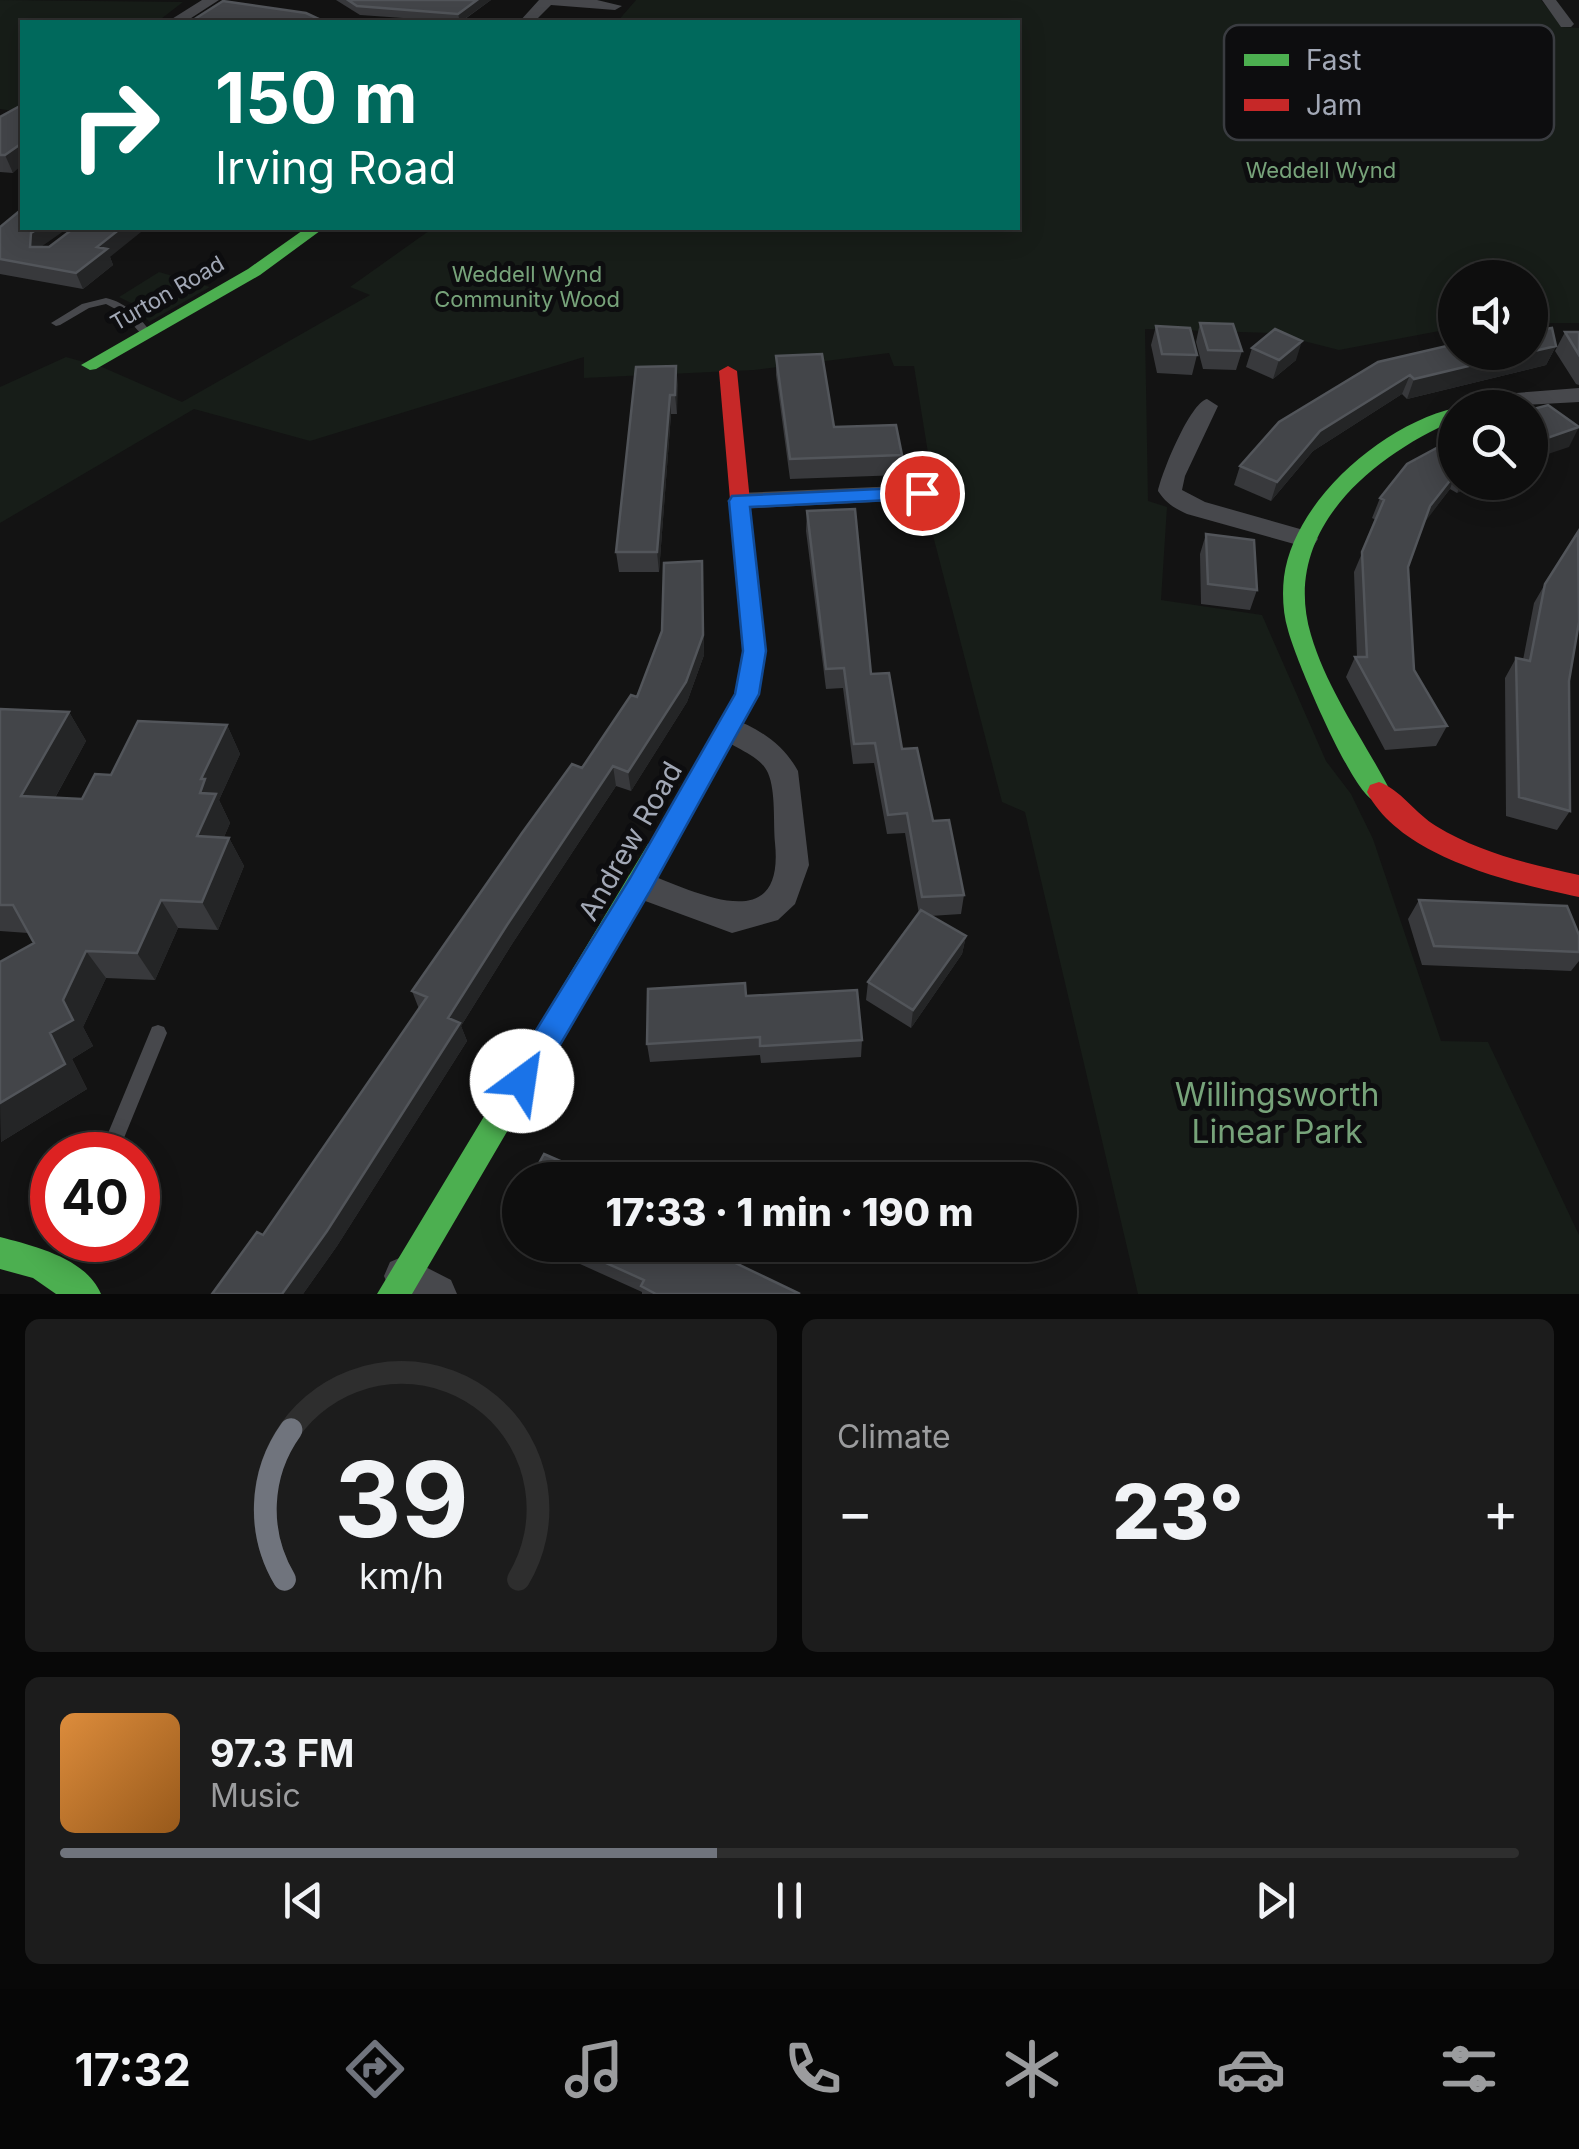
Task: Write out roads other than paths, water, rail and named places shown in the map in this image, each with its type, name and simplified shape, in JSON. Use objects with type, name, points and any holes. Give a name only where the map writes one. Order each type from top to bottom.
[{"type":"street","points":[[178,20],[212,0]]},
{"type":"street","points":[[528,20],[547,0],[615,6]]},
{"type":"street","name":"Turton Road","points":[[90,364],[254,272],[313,230]]},
{"type":"street","name":"Andrew Road","points":[[412,1288],[747,694],[754,651],[728,371]]},
{"type":"street","points":[[1548,397],[1579,395]]},
{"type":"street","points":[[1207,406],[1173,476],[1170,491],[1196,508],[1304,539]]},
{"type":"street","points":[[1438,420],[1403,436],[1363,464],[1335,493],[1304,539],[1294,609],[1309,658],[1356,765],[1403,818],[1442,846],[1579,886]]},
{"type":"street","points":[[739,501],[922,493]]},
{"type":"street","points":[[640,886],[732,919],[766,910],[784,894],[793,865],[783,771],[770,753],[730,728]]},
{"type":"street","points":[[0,1253],[46,1258],[84,1294]]},
{"type":"lane","points":[[56,323],[82,307],[108,301],[127,308],[147,334]]},
{"type":"lane","points":[[117,1132],[158,1033]]},
{"type":"park label","name":"Weddell Wynd","points":[[1321,170]]},
{"type":"park label","name":"Weddell Wynd Community Wood","points":[[527,286]]},
{"type":"park label","name":"Willingsworth Linear Park","points":[[1277,1112]]}]
